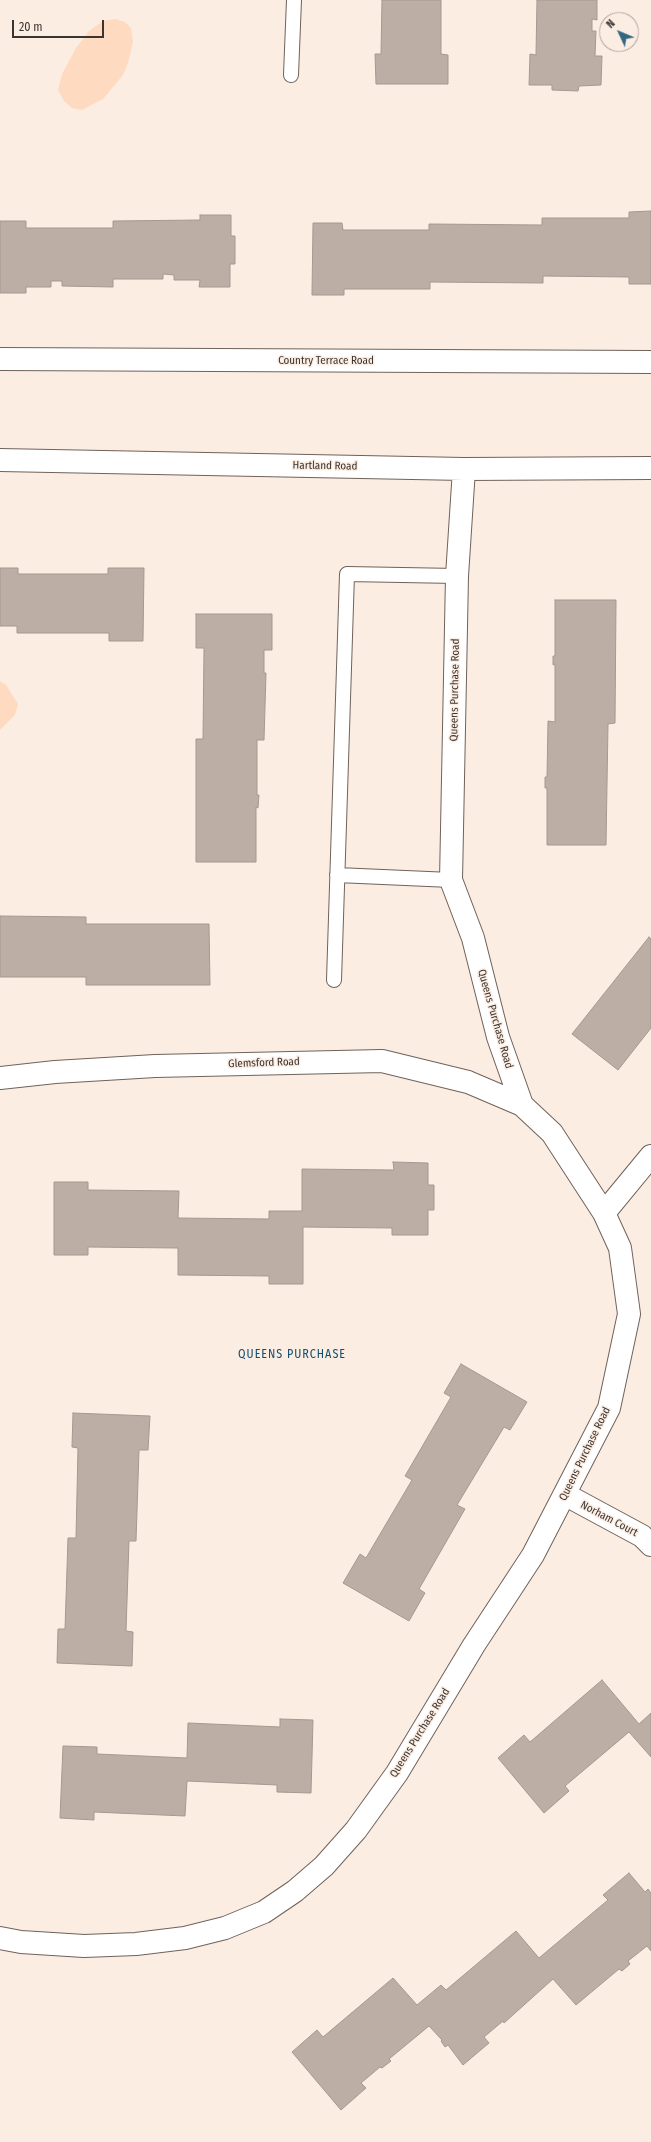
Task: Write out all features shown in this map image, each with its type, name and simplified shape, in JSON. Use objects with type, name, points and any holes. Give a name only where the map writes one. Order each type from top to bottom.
[{"type":"street","name":"Country Terrace Road","points":[[0,359],[651,362]]},
{"type":"street","name":"Hartland Road","points":[[0,460],[464,469],[651,468]]},
{"type":"street","name":"Queens Purchase Road","points":[[0,1938],[84,1946],[136,1944],[185,1938],[225,1928],[264,1912],[295,1891],[324,1866],[356,1830],[397,1772],[474,1645],[533,1555],[566,1495],[609,1408],[629,1314],[620,1248],[604,1213],[552,1133],[522,1105],[498,1037],[473,938],[451,880],[457,576],[464,469]]},
{"type":"street","name":"Glemsford Road","points":[[0,1078],[55,1072],[155,1066],[382,1061],[468,1082],[522,1105]]},
{"type":"street","points":[[604,1213],[651,1156]]},
{"type":"street","name":"Norham Court","points":[[566,1495],[642,1536],[651,1545]]},
{"type":"lane","points":[[291,75],[294,0]]},
{"type":"lane","points":[[334,980],[347,574],[457,576]]},
{"type":"lane","points":[[337,875],[451,880]]},
{"type":"shaded area","points":[[115,19],[125,22],[131,28],[133,42],[128,63],[123,75],[103,99],[82,110],[72,108],[64,101],[58,90],[62,74],[76,48],[89,31],[103,21]]},
{"type":"shaded area","points":[[0,681],[6,685],[18,704],[15,715],[0,730]]},
{"type":"building","points":[[382,0],[441,0],[441,54],[448,55],[448,84],[376,84],[375,54],[381,54]]},
{"type":"building","points":[[537,0],[597,0],[597,20],[592,19],[592,31],[596,31],[595,56],[602,56],[601,85],[579,86],[578,91],[552,90],[552,85],[529,85],[530,54],[536,55]]},
{"type":"building","points":[[651,211],[651,284],[629,284],[629,277],[543,276],[543,283],[430,282],[430,289],[344,289],[344,295],[312,295],[313,223],[342,223],[343,230],[429,230],[429,224],[542,225],[542,218],[629,218],[629,212]]},
{"type":"building","points":[[200,215],[231,215],[231,236],[235,236],[235,264],[230,264],[230,287],[199,287],[200,280],[174,280],[174,275],[163,274],[163,279],[113,279],[113,287],[62,286],[62,281],[51,281],[51,287],[26,287],[26,293],[0,293],[0,221],[26,221],[26,228],[113,228],[113,221],[200,220]]},
{"type":"building","points":[[0,568],[18,568],[18,574],[108,574],[108,568],[144,568],[143,641],[109,641],[109,633],[17,633],[17,626],[0,626]]},
{"type":"building","points":[[555,600],[616,600],[615,723],[608,724],[606,845],[547,845],[547,788],[545,788],[545,777],[547,777],[548,721],[555,722],[555,664],[553,665],[553,656],[555,656]]},
{"type":"building","points":[[196,614],[272,614],[272,650],[264,650],[264,673],[266,673],[264,740],[257,740],[257,795],[259,795],[258,808],[256,807],[256,862],[196,862],[196,739],[203,739],[204,648],[196,648]]},
{"type":"building","points":[[0,916],[86,917],[86,924],[209,924],[210,985],[86,985],[86,977],[0,977]]},
{"type":"building","points":[[649,937],[651,939],[651,1028],[618,1070],[572,1034]]},
{"type":"building","points":[[393,1162],[428,1163],[428,1185],[434,1185],[434,1210],[428,1210],[428,1235],[392,1235],[392,1228],[303,1227],[303,1284],[269,1284],[269,1276],[178,1275],[178,1248],[88,1247],[88,1255],[54,1255],[54,1182],[88,1182],[88,1190],[179,1191],[178,1218],[269,1219],[269,1211],[302,1211],[302,1169],[394,1170]]},
{"type":"building","points":[[461,1364],[527,1402],[510,1430],[504,1427],[457,1505],[465,1509],[419,1589],[425,1593],[409,1621],[343,1583],[360,1554],[366,1558],[412,1480],[405,1476],[451,1397],[444,1393]]},
{"type":"building","points":[[73,1413],[150,1416],[148,1450],[139,1450],[136,1541],[129,1541],[126,1631],[133,1632],[132,1666],[57,1663],[58,1629],[65,1629],[68,1538],[76,1538],[78,1448],[72,1447]]},
{"type":"building","points":[[602,1680],[639,1724],[651,1713],[651,1757],[629,1732],[565,1786],[569,1791],[544,1813],[498,1758],[524,1735],[530,1742]]},
{"type":"building","points":[[280,1719],[313,1720],[311,1793],[277,1792],[277,1785],[187,1781],[185,1816],[94,1812],[94,1820],[60,1818],[63,1746],[97,1747],[97,1754],[187,1758],[188,1723],[280,1727]]},
{"type":"building","points":[[629,1873],[645,1892],[648,1889],[651,1893],[651,1951],[647,1946],[628,1961],[630,1964],[622,1971],[619,1969],[576,2005],[553,1979],[504,2023],[503,2021],[484,2037],[489,2043],[463,2065],[448,2045],[445,2047],[441,2041],[442,2040],[429,2026],[389,2059],[391,2061],[382,2068],[380,2067],[361,2083],[366,2088],[341,2110],[292,2052],[317,2030],[323,2037],[393,1978],[417,2005],[441,1985],[446,1990],[516,1931],[539,1958],[608,1900],[603,1895]]},
{"type":"district","name":"QUEENS PURCHASE","points":[[292,1355]]}]
